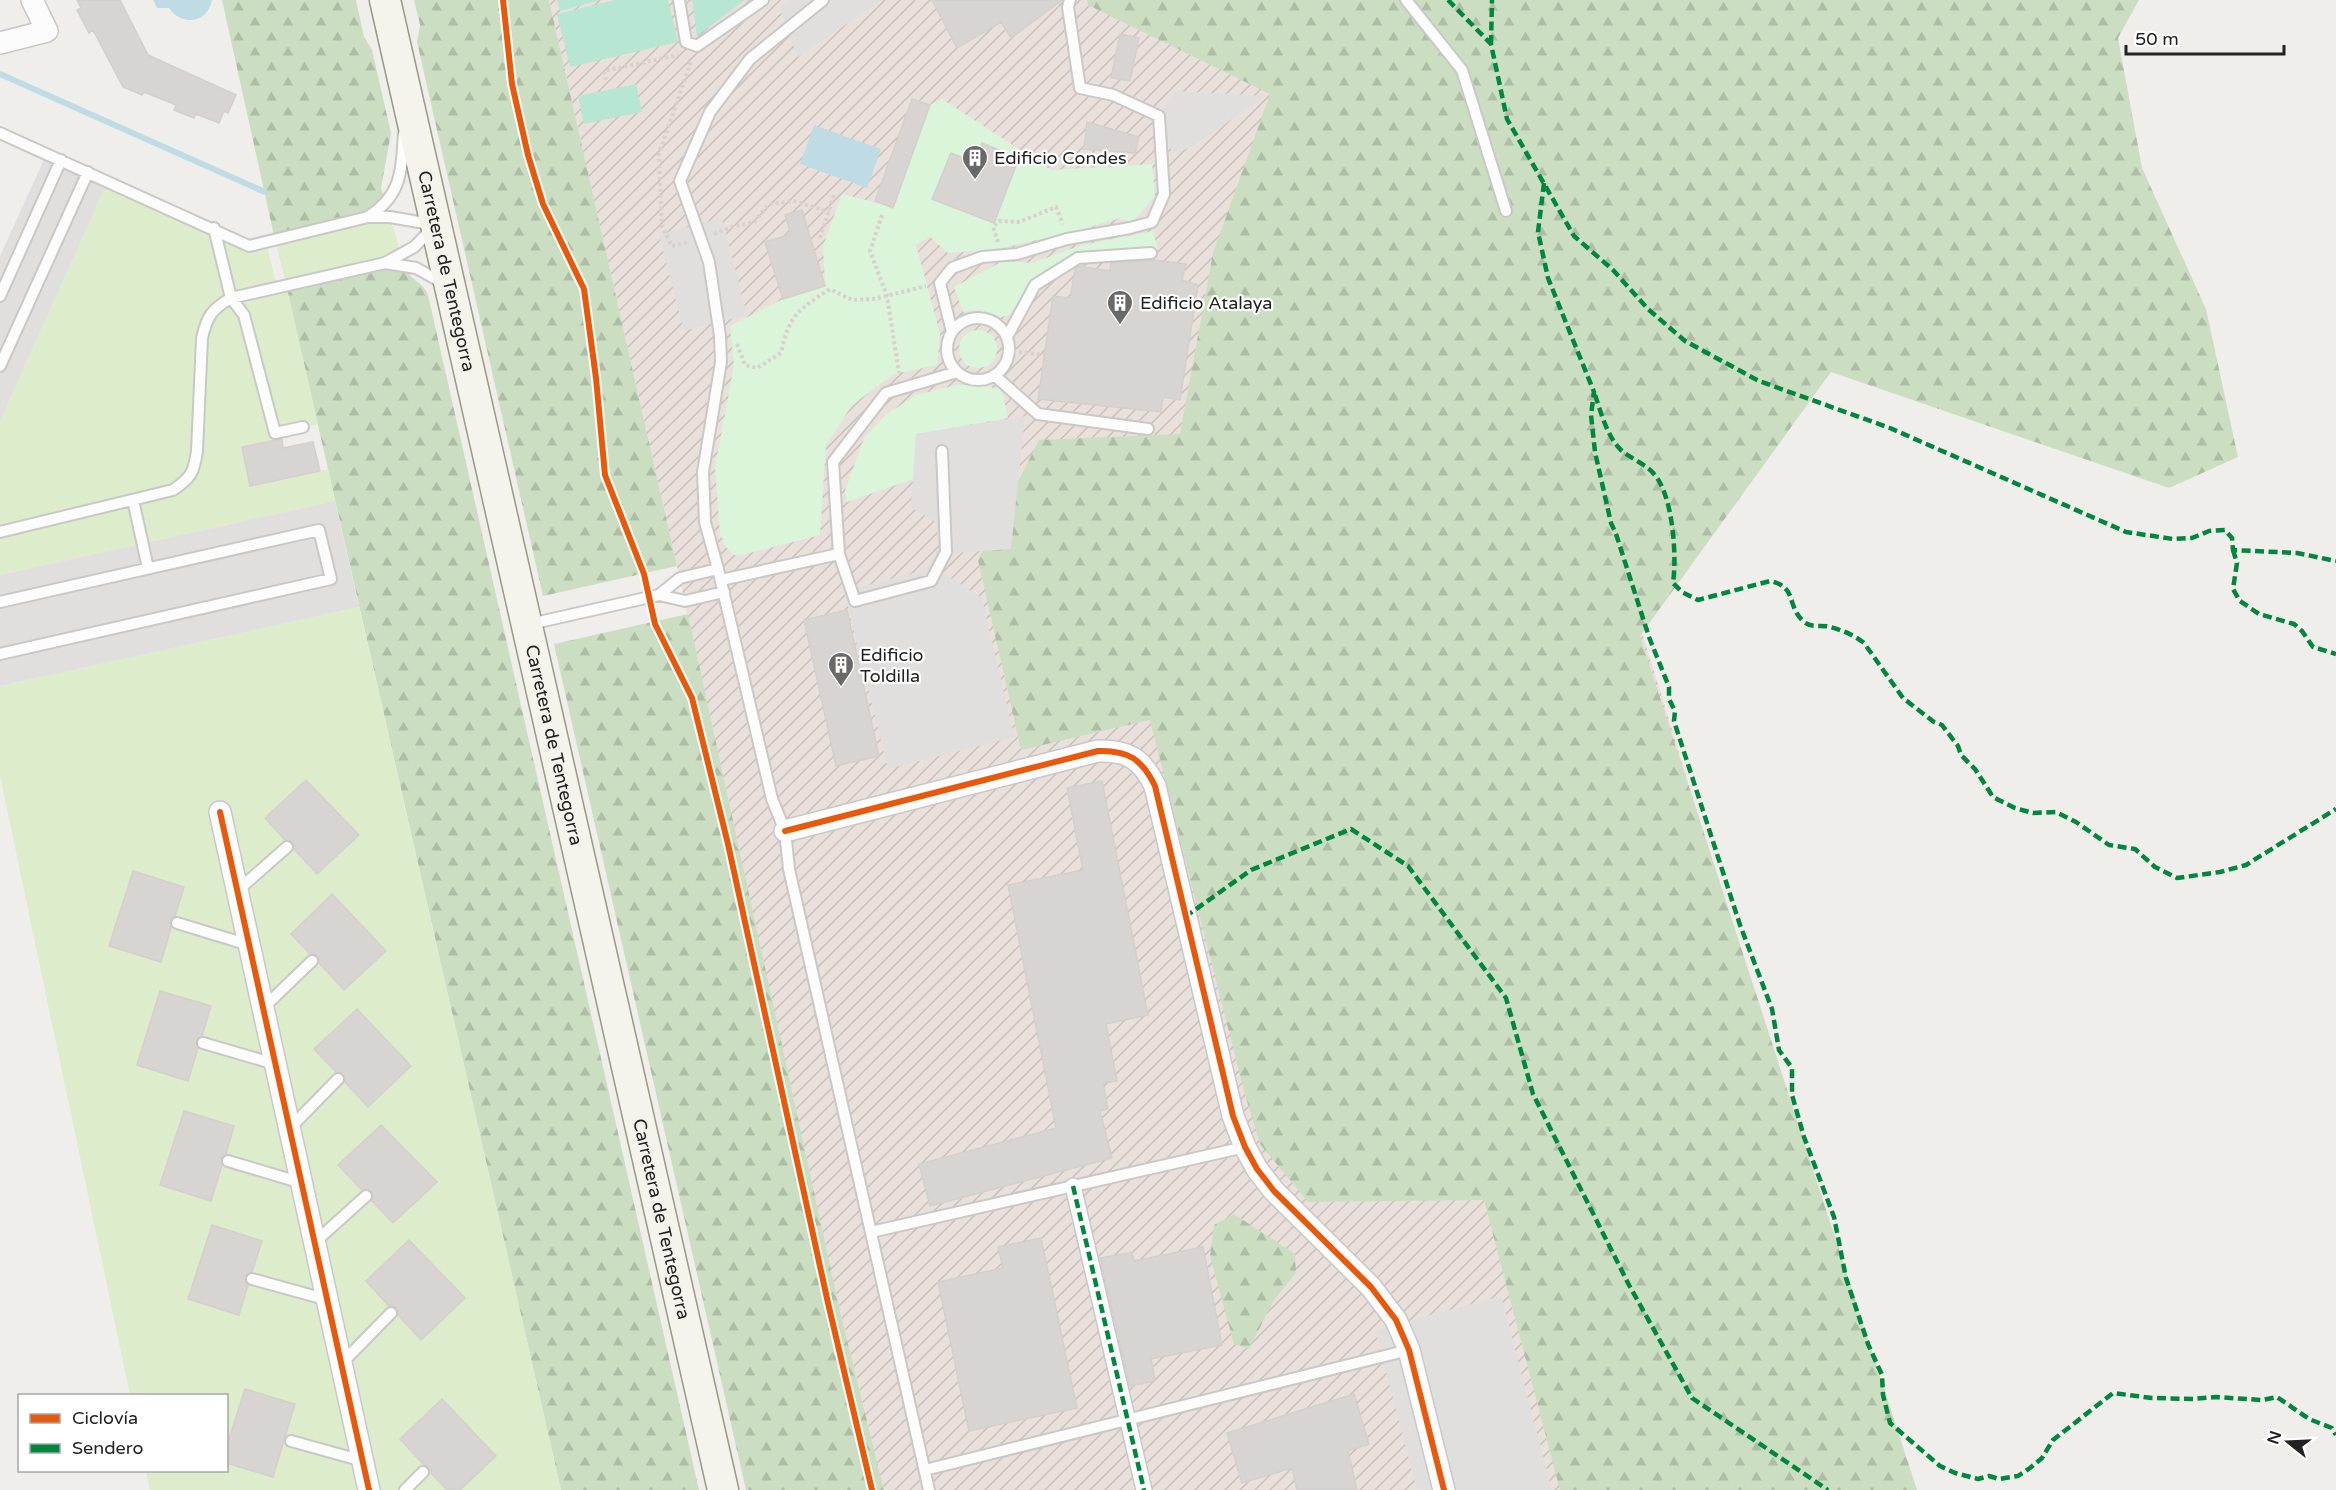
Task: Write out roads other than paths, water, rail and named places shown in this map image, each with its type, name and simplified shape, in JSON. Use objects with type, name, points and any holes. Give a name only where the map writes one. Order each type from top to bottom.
[{"type":"main road","name":"Carretera de Tentegorra","points":[[385,0],[723,1490]]},
{"type":"street","points":[[0,43],[47,31],[32,0]]},
{"type":"street","points":[[785,831],[1098,751],[1114,750],[1138,761],[1148,772],[1155,786],[1233,1116],[1245,1147],[1257,1169],[1274,1191],[1371,1287],[1396,1320],[1408,1350],[1444,1490]]},
{"type":"street","points":[[220,812],[369,1490]]},
{"type":"street","points":[[1073,1186],[1144,1490]]},
{"type":"lane","points":[[679,0],[686,42],[697,46],[763,0]]},
{"type":"lane","points":[[823,0],[750,59],[710,112],[680,181],[709,262],[718,321],[721,362],[703,472],[705,522],[724,592],[771,799],[785,831],[789,869],[929,1490]]},
{"type":"lane","points":[[952,332],[940,283],[952,267],[982,257],[1017,254],[1067,239],[1152,222],[1164,195],[1159,116],[1113,95],[1080,88],[1068,7],[1070,0]]},
{"type":"lane","points":[[1406,0],[1462,70],[1506,211]]},
{"type":"lane","points":[[368,217],[390,200],[402,167],[406,92]]},
{"type":"lane","points":[[0,133],[214,228],[249,246],[368,217],[390,217],[436,225]]},
{"type":"lane","points":[[0,296],[61,160]]},
{"type":"lane","points":[[0,366],[88,172]]},
{"type":"lane","points":[[0,531],[173,490],[187,481],[194,467],[202,338],[205,324],[214,308],[231,298],[385,263],[414,247],[436,225]]},
{"type":"lane","points":[[214,228],[231,298],[244,315],[275,433],[303,427]]},
{"type":"lane","points":[[1007,337],[1035,285],[1078,258],[1151,253]]},
{"type":"lane","points":[[385,263],[416,268],[450,289]]},
{"type":"lane","points":[[969,319],[990,320],[1001,328],[1007,337],[1009,350],[1003,367],[994,375],[976,380],[966,378],[957,372],[948,358],[947,348],[952,332],[959,324],[969,319]]},
{"type":"lane","points":[[942,451],[946,552],[931,581],[855,601],[839,554],[833,462],[886,393],[957,372]]},
{"type":"lane","points":[[994,375],[1038,414],[1148,429]]},
{"type":"lane","points":[[133,500],[148,568]]},
{"type":"lane","points":[[0,602],[320,530],[331,579],[0,654]]},
{"type":"lane","points":[[526,625],[659,595],[680,578],[719,574],[839,554]]},
{"type":"lane","points":[[659,595],[685,602],[724,592]]},
{"type":"lane","points":[[237,891],[287,847]]},
{"type":"lane","points":[[177,923],[249,945]]},
{"type":"lane","points":[[263,1008],[312,961]]},
{"type":"lane","points":[[203,1043],[275,1064]]},
{"type":"lane","points":[[289,1128],[338,1079]]},
{"type":"lane","points":[[871,1232],[1245,1147]]},
{"type":"lane","points":[[228,1161],[302,1183]]},
{"type":"lane","points":[[315,1242],[366,1196]]},
{"type":"lane","points":[[252,1279],[328,1300]]},
{"type":"lane","points":[[342,1363],[391,1313]]},
{"type":"lane","points":[[925,1470],[1408,1350]]},
{"type":"lane","points":[[291,1442],[363,1461]]},
{"type":"lane","points":[[405,1490],[423,1472]]},
{"type":"water","points":[[153,0],[212,0],[210,8],[200,18],[187,20],[174,14],[169,8],[157,8]]},
{"type":"water","points":[[814,125],[881,149],[867,188],[800,164]]},
{"type":"waterway","points":[[0,74],[265,192]]},
{"type":"place","name":"Edificio Condes","points":[[975,181]]},
{"type":"place","name":"Edificio Atalaya","points":[[1120,326]]},
{"type":"place","name":"Edificio Toldilla","points":[[841,688]]}]
